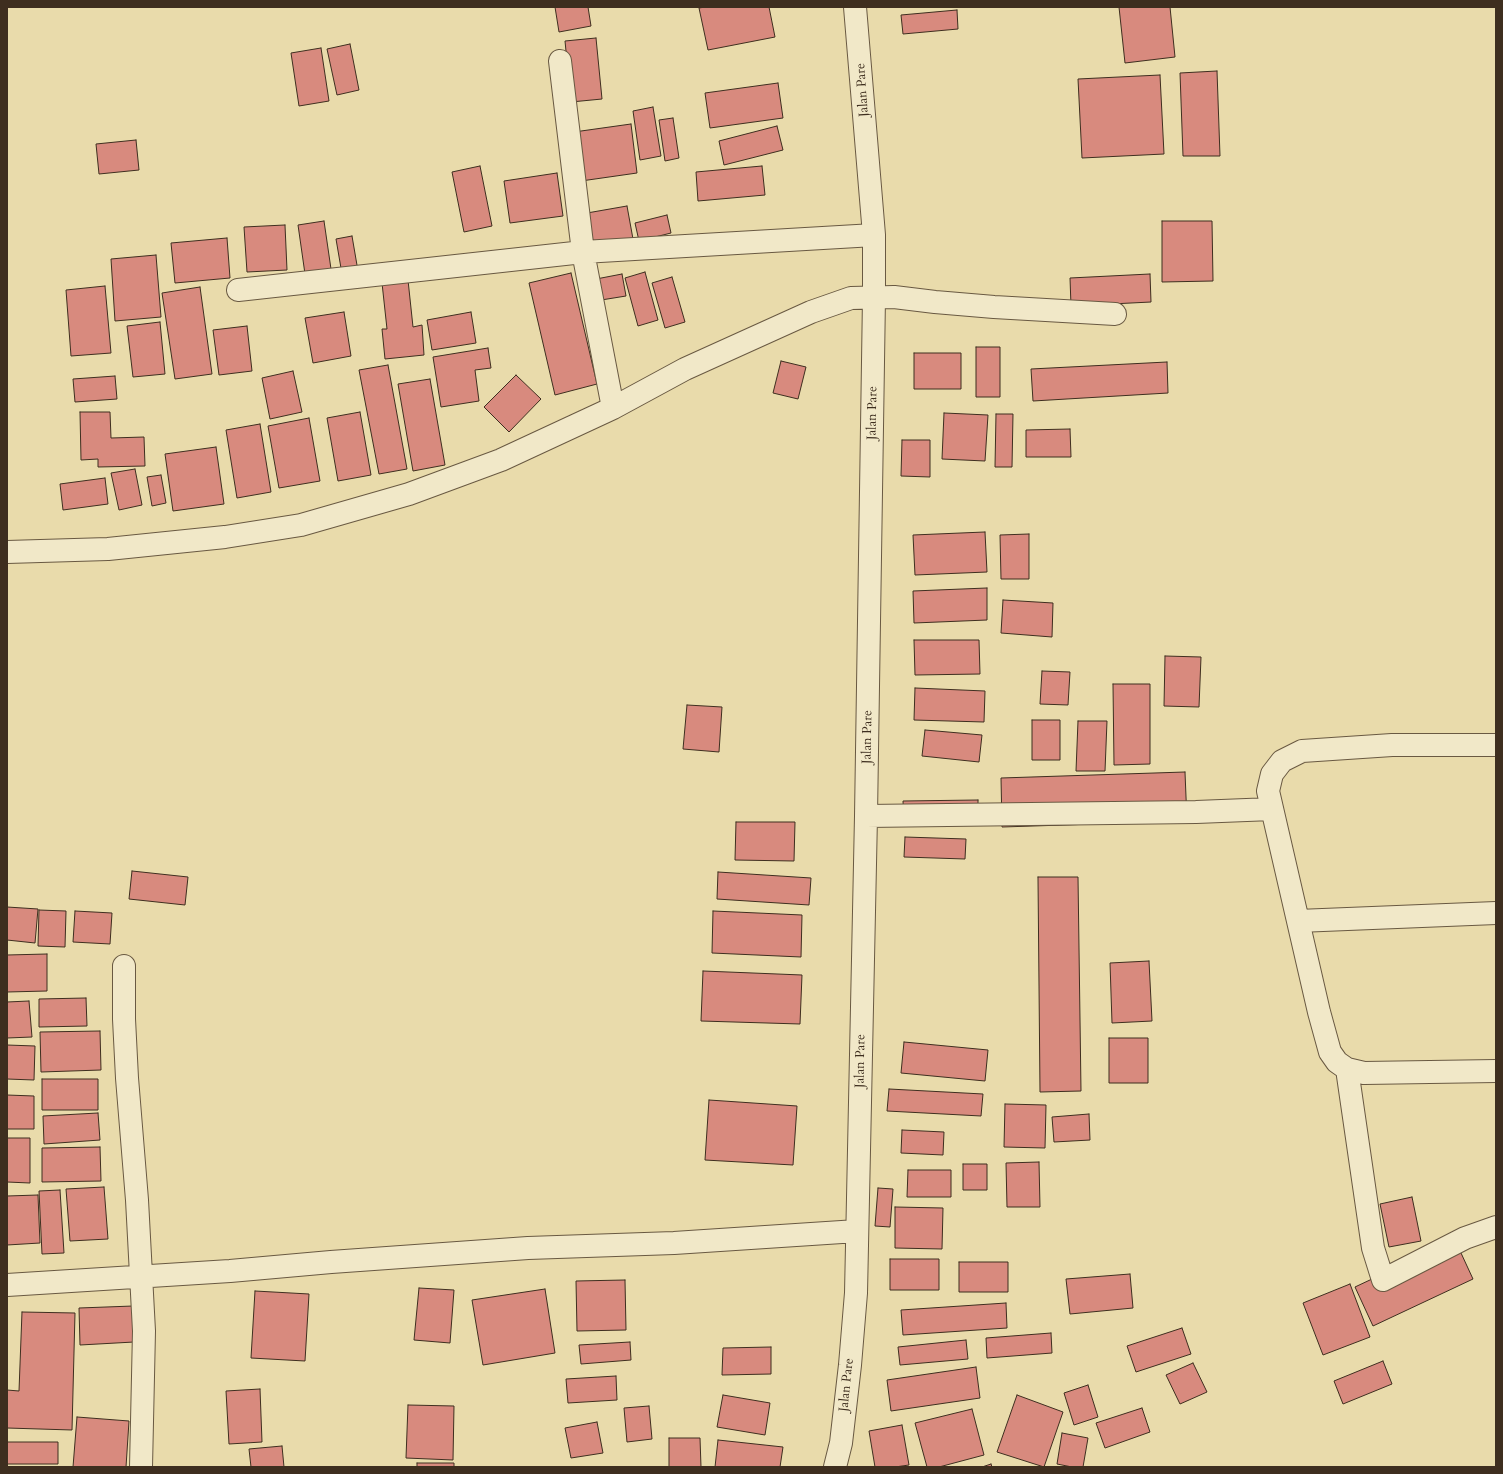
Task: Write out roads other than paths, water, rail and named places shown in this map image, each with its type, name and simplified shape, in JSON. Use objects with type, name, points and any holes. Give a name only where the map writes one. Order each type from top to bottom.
[{"type":"street","name":"Jalan Pare","points":[[835,1467],[841,1443],[856,1293],[866,816],[874,297],[874,235],[859,38],[855,7]]},
{"type":"street","points":[[560,61],[583,252],[613,408]]},
{"type":"street","points":[[238,290],[583,252],[874,235]]},
{"type":"street","points":[[7,552],[108,549],[225,537],[301,525],[409,494],[494,462],[613,408],[685,369],[811,312],[851,298],[894,297],[994,307],[1115,314]]},
{"type":"street","points":[[1496,745],[1392,745],[1302,751],[1282,761],[1272,774],[1268,791],[1318,1012],[1330,1052],[1337,1062],[1346,1069],[1364,1073],[1496,1070]]},
{"type":"street","points":[[866,816],[1196,812],[1272,809]]},
{"type":"street","points":[[1298,921],[1496,913]]},
{"type":"street","points":[[124,966],[124,1019],[137,1200],[144,1331],[141,1467]]},
{"type":"street","points":[[1346,1069],[1373,1248],[1383,1280],[1465,1238],[1496,1227]]},
{"type":"street","points":[[7,1285],[140,1277],[528,1248],[674,1243],[857,1231]]}]
